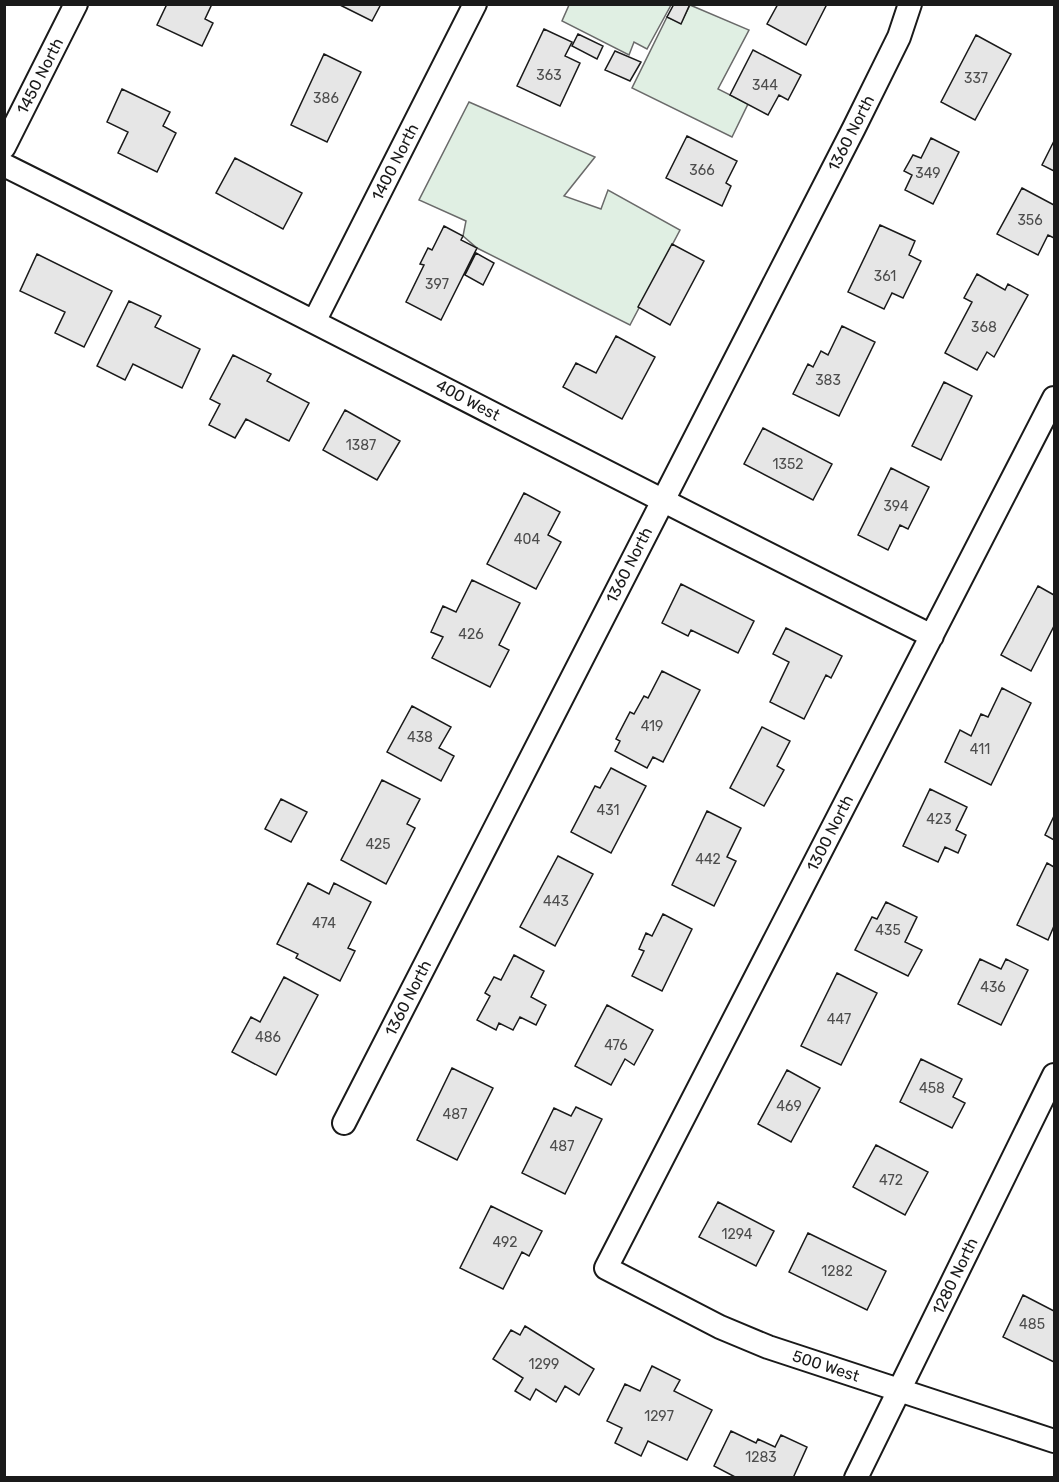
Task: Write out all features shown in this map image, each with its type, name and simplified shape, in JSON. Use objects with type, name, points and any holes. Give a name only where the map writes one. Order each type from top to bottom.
[{"type":"street","name":"1450 North","points":[[4,147],[76,4]]},
{"type":"street","name":"1400 North","points":[[315,320],[475,4]]},
{"type":"street","name":"1360 North","points":[[344,1124],[869,98],[899,37],[910,4]]},
{"type":"street","name":"400 West","points":[[4,165],[315,320],[662,501],[932,636]]},
{"type":"street","name":"1300 North","points":[[606,1268],[1054,398]]},
{"type":"street","name":"1280 North","points":[[856,1478],[1052,1088]]},
{"type":"street","name":"500 West","points":[[606,1268],[720,1327],[768,1347],[1054,1441]]},
{"type":"green space","points":[[569,4],[671,5],[647,49],[634,42],[629,55],[562,21]]},
{"type":"green space","points":[[690,5],[749,30],[718,89],[748,104],[732,137],[632,88],[667,17],[681,23]]},
{"type":"green space","points":[[469,102],[595,157],[564,196],[601,209],[608,190],[680,230],[630,325],[477,248],[463,236],[466,221],[419,200]]},
{"type":"building","points":[[167,4],[212,4],[205,19],[213,23],[202,46],[157,25]]},
{"type":"building","points":[[338,4],[381,4],[372,21]]},
{"type":"building","points":[[674,4],[690,4],[681,24],[667,17]]},
{"type":"building","points":[[778,4],[827,4],[806,45],[767,24]]},
{"type":"building","points":[[544,29],[572,42],[565,56],[580,63],[560,106],[517,86]]},
{"type":"building","points":[[578,34],[603,46],[597,59],[572,46]]},
{"type":"building","points":[[976,35],[1011,54],[975,120],[941,102]]},
{"type":"building","points":[[753,50],[801,75],[788,100],[779,95],[768,115],[730,95]]},
{"type":"building","points":[[615,51],[641,62],[630,81],[605,70]]},
{"type":"building","points":[[324,54],[361,72],[327,142],[291,125]]},
{"type":"building","points":[[122,89],[170,112],[163,126],[176,133],[157,172],[118,153],[128,132],[107,122]]},
{"type":"building","points":[[687,136],[737,161],[726,183],[731,186],[722,206],[666,178]]},
{"type":"building","points":[[931,138],[959,152],[933,204],[905,190],[912,175],[904,171],[913,155],[921,158]]},
{"type":"building","points":[[1054,141],[1054,171],[1042,165]]},
{"type":"building","points":[[235,158],[302,193],[283,229],[216,193]]},
{"type":"building","points":[[1022,188],[1054,205],[1054,238],[1048,235],[1038,255],[997,234]]},
{"type":"building","points":[[880,225],[915,241],[909,255],[921,261],[903,298],[892,293],[884,309],[848,292]]},
{"type":"building","points":[[444,226],[463,236],[461,240],[477,248],[441,320],[406,302],[424,265],[420,264],[428,248],[432,250]]},
{"type":"building","points":[[672,244],[704,261],[670,325],[638,307]]},
{"type":"building","points":[[476,253],[494,263],[483,285],[465,275]]},
{"type":"building","points":[[37,254],[112,291],[84,347],[55,333],[65,312],[20,291]]},
{"type":"building","points":[[977,274],[1005,290],[1008,284],[1028,295],[994,357],[987,352],[977,370],[945,353],[972,302],[964,298]]},
{"type":"building","points":[[129,301],[161,316],[155,327],[200,349],[182,388],[133,364],[125,380],[97,366]]},
{"type":"building","points":[[842,326],[875,342],[839,416],[793,394],[808,364],[813,367],[821,351],[828,355]]},
{"type":"building","points":[[616,336],[655,357],[622,419],[563,387],[576,363],[596,373]]},
{"type":"building","points":[[233,355],[271,374],[267,381],[309,403],[289,441],[246,419],[235,438],[209,425],[220,404],[210,399]]},
{"type":"building","points":[[944,382],[972,396],[941,460],[912,446]]},
{"type":"building","points":[[345,410],[400,441],[377,480],[323,450]]},
{"type":"building","points":[[763,428],[832,464],[813,500],[744,464]]},
{"type":"building","points":[[891,468],[929,487],[908,529],[900,525],[888,550],[858,535]]},
{"type":"building","points":[[524,493],[560,512],[548,535],[561,542],[536,589],[487,564]]},
{"type":"building","points":[[472,580],[520,603],[499,645],[509,650],[490,687],[432,658],[443,637],[431,632],[443,606],[456,612]]},
{"type":"building","points":[[681,584],[754,621],[738,653],[691,630],[688,636],[662,623]]},
{"type":"building","points":[[1038,586],[1054,595],[1054,626],[1031,671],[1001,655]]},
{"type":"building","points":[[786,628],[842,656],[831,678],[826,675],[804,719],[770,702],[789,662],[773,654]]},
{"type":"building","points":[[662,671],[700,690],[663,762],[653,757],[647,768],[615,751],[620,741],[616,739],[630,712],[634,714],[644,696],[648,698]]},
{"type":"building","points":[[1002,688],[1031,703],[991,785],[945,762],[960,730],[971,736],[981,714],[988,717]]},
{"type":"building","points":[[412,706],[451,727],[439,748],[454,756],[441,781],[387,752]]},
{"type":"building","points":[[762,727],[790,741],[777,766],[784,770],[764,806],[730,788]]},
{"type":"building","points":[[611,768],[646,786],[611,853],[571,832],[595,786],[600,788]]},
{"type":"building","points":[[382,780],[420,799],[407,824],[415,828],[386,884],[341,860]]},
{"type":"building","points":[[930,789],[967,807],[956,830],[966,835],[958,853],[945,847],[938,862],[903,846]]},
{"type":"building","points":[[281,799],[307,812],[291,842],[265,829]]},
{"type":"building","points":[[707,811],[741,828],[727,857],[736,861],[714,906],[672,885]]},
{"type":"building","points":[[1054,816],[1054,840],[1045,835]]},
{"type":"building","points":[[558,856],[593,874],[555,946],[520,927]]},
{"type":"building","points":[[1047,863],[1054,867],[1054,926],[1048,940],[1017,925]]},
{"type":"building","points":[[308,883],[329,894],[334,883],[371,902],[348,948],[355,951],[340,981],[296,958],[298,954],[277,944]]},
{"type":"building","points":[[886,902],[917,917],[905,942],[922,950],[908,976],[855,950],[872,917],[877,919]]},
{"type":"building","points":[[663,914],[692,929],[662,991],[632,976],[644,951],[639,949],[646,933],[652,936]]},
{"type":"building","points":[[514,955],[544,971],[531,997],[546,1005],[536,1025],[520,1017],[513,1030],[499,1023],[496,1030],[477,1020],[490,996],[485,993],[494,977],[501,980]]},
{"type":"building","points":[[980,959],[1001,969],[1006,959],[1028,970],[1001,1025],[958,1004]]},
{"type":"building","points":[[837,973],[877,993],[841,1065],[801,1046]]},
{"type":"building","points":[[284,977],[318,995],[276,1075],[232,1052],[251,1017],[260,1022]]},
{"type":"building","points":[[607,1005],[653,1030],[634,1065],[625,1059],[611,1085],[575,1066]]},
{"type":"building","points":[[921,1059],[962,1079],[953,1097],[965,1103],[952,1128],[900,1102]]},
{"type":"building","points":[[452,1068],[493,1088],[457,1160],[417,1140]]},
{"type":"building","points":[[787,1070],[820,1088],[791,1142],[758,1124]]},
{"type":"building","points":[[576,1107],[602,1119],[565,1194],[522,1173],[554,1108],[571,1116]]},
{"type":"building","points":[[876,1145],[928,1172],[905,1215],[853,1187]]},
{"type":"building","points":[[718,1202],[774,1231],[756,1266],[699,1237]]},
{"type":"building","points":[[491,1206],[542,1231],[529,1256],[522,1252],[503,1289],[460,1268]]},
{"type":"building","points":[[808,1233],[886,1271],[867,1310],[789,1272]]},
{"type":"building","points":[[1023,1295],[1054,1311],[1054,1362],[1003,1337]]},
{"type":"building","points":[[525,1326],[594,1369],[579,1395],[565,1386],[556,1402],[536,1389],[530,1400],[515,1391],[523,1378],[493,1359],[511,1330],[520,1335]]},
{"type":"building","points":[[652,1366],[680,1380],[674,1391],[712,1410],[687,1460],[648,1441],[641,1456],[615,1443],[622,1428],[607,1421],[625,1384],[640,1391]]},
{"type":"building","points":[[731,1431],[756,1443],[758,1439],[775,1447],[781,1435],[807,1447],[793,1478],[737,1478],[714,1466]]}]
